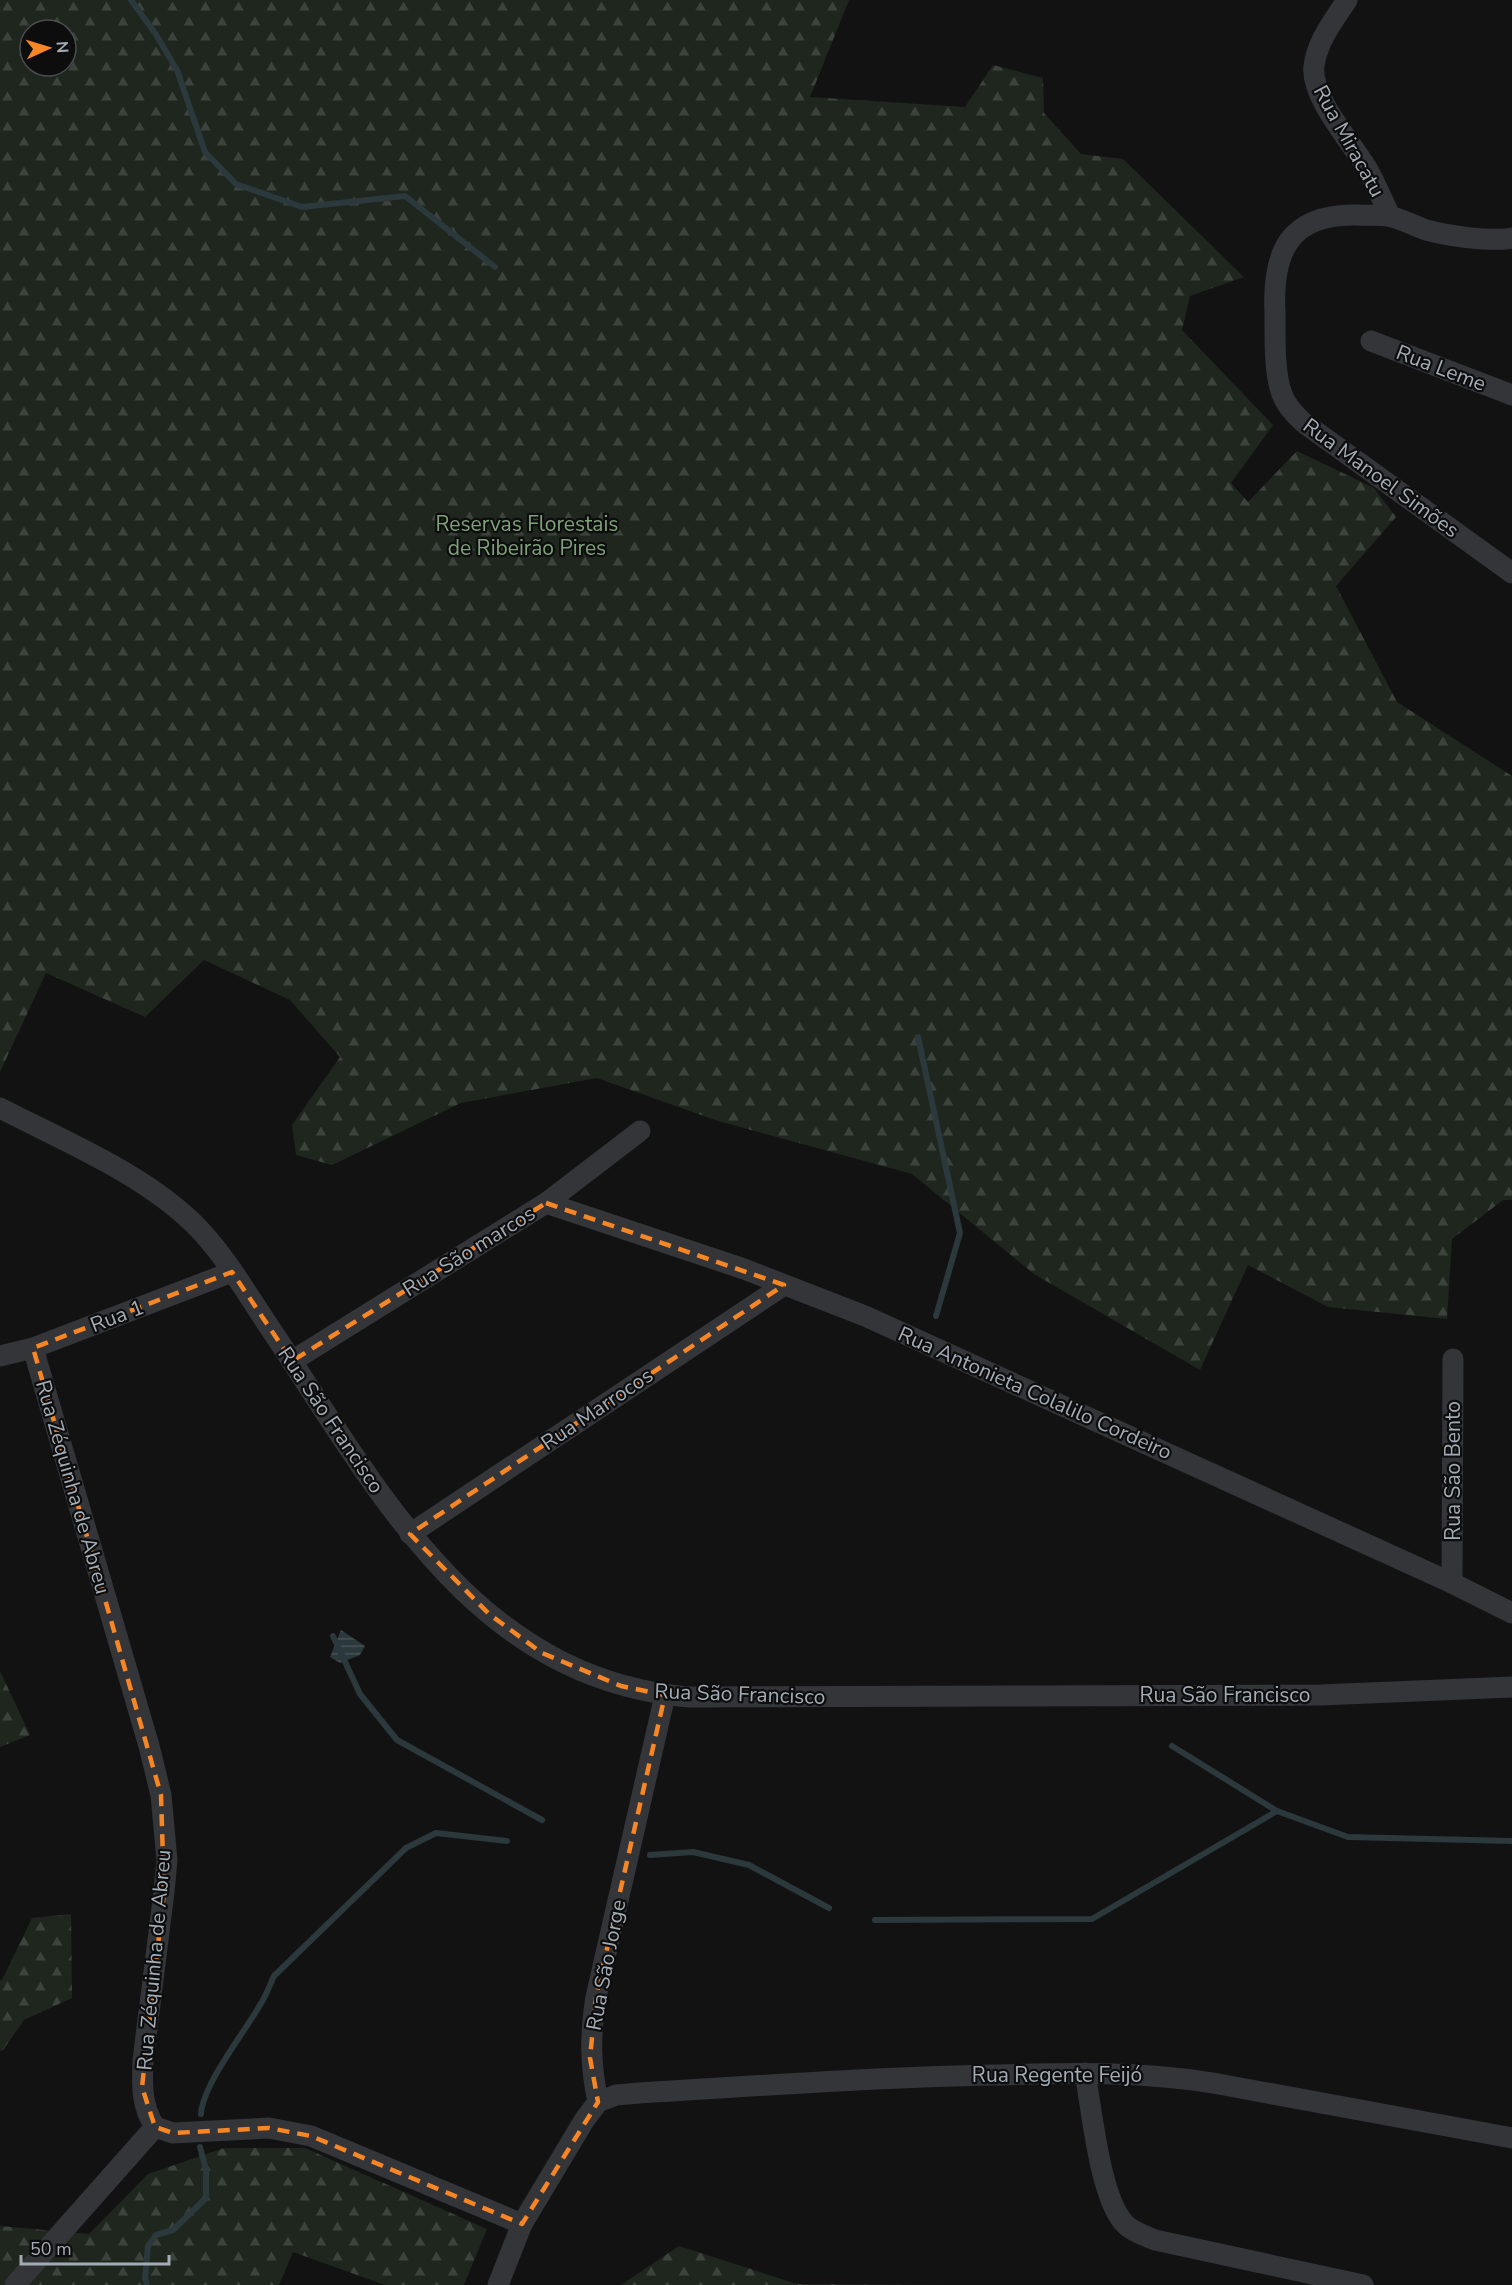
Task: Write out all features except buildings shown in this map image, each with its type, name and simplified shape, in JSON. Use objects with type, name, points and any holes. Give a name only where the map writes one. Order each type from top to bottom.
[{"type":"street","name":"Rua Miracatu","points":[[1347,0],[1322,40],[1314,66],[1317,88],[1333,118],[1368,171],[1390,216]]},
{"type":"street","name":"Rua Manoel Simões","points":[[1512,238],[1461,236],[1427,230],[1390,216],[1337,215],[1305,224],[1287,241],[1280,257],[1274,293],[1276,357],[1281,393],[1290,410],[1304,423],[1512,573]]},
{"type":"street","name":"Rua Leme","points":[[1371,341],[1512,395]]},
{"type":"street","name":"Rua São Francisco","points":[[0,1108],[156,1191],[201,1231],[232,1272],[346,1446],[410,1534],[455,1583],[489,1614],[542,1653],[583,1672],[621,1686],[665,1695],[689,1697],[1321,1695],[1512,1687]]},
{"type":"street","name":"Rua São marcos","points":[[292,1361],[546,1203],[640,1131]]},
{"type":"street","name":"Rua Antonieta Colalilo Cordeiro","points":[[546,1203],[784,1285],[865,1316],[1452,1583],[1512,1613]]},
{"type":"street","name":"Rua 1","points":[[0,1356],[33,1348],[232,1272]]},
{"type":"street","name":"Rua Marrocos","points":[[410,1534],[784,1285]]},
{"type":"street","name":"Rua Zéquinha de Abreu","points":[[33,1348],[149,1746],[161,1795],[166,1860],[165,1892],[143,2060],[142,2087],[144,2105],[155,2127]]},
{"type":"street","name":"Rua São Bento","points":[[1452,1583],[1453,1359]]},
{"type":"street","name":"Rua São Jorge","points":[[598,2102],[590,2058],[594,2008],[665,1695]]},
{"type":"street","points":[[1085,2073],[1105,2186],[1115,2210],[1126,2226],[1155,2240],[1363,2285]]},
{"type":"street","name":"Rua Regente Feijó","points":[[598,2102],[616,2096],[651,2092],[931,2076],[1085,2073],[1166,2076],[1512,2138]]},
{"type":"street","points":[[498,2285],[522,2224],[598,2102]]},
{"type":"street","points":[[15,2285],[155,2127],[173,2133],[269,2128],[311,2136],[522,2224]]},
{"type":"highlighted area","points":[[546,1203],[784,1285],[410,1534],[489,1614],[542,1653],[621,1686],[665,1695],[596,1997],[590,2058],[598,2102],[522,2224],[311,2136],[269,2128],[173,2133],[155,2127],[142,2087],[164,1892],[161,1795],[33,1348],[232,1272],[292,1361]]},
{"type":"green space","name":"Reservas Florestais de Ribeirão Pires","points":[[0,0],[849,0],[810,97],[965,107],[993,65],[1043,78],[1044,113],[1081,154],[1123,159],[1244,277],[1190,296],[1182,330],[1273,425],[1231,483],[1248,502],[1297,451],[1374,488],[1396,517],[1336,586],[1397,702],[1512,776],[1512,1200],[1503,1200],[1452,1239],[1447,1319],[1328,1307],[1248,1265],[1200,1370],[1034,1274],[912,1174],[718,1121],[597,1078],[461,1103],[332,1165],[296,1155],[292,1125],[340,1057],[290,1000],[204,960],[145,1017],[46,973],[0,1072]]},
{"type":"green space","points":[[0,1671],[30,1735],[0,1747]]},
{"type":"green space","points":[[71,1914],[72,1998],[24,2020],[0,2051],[0,1980],[32,1918]]},
{"type":"green space","points":[[224,2148],[305,2148],[487,2229],[464,2285],[385,2285],[293,2252],[279,2285],[0,2285],[0,2226],[89,2234],[148,2174]]},
{"type":"green space","points":[[679,2246],[797,2284],[943,2285],[621,2285]]},
{"type":"shaded area","points":[[341,1630],[365,1646],[360,1655],[340,1663],[330,1657]]},
{"type":"waterway","points":[[131,0],[155,33],[177,70],[205,152],[236,184],[302,207],[405,196],[495,267]]},
{"type":"waterway","points":[[918,1037],[960,1233],[936,1316]]},
{"type":"waterway","points":[[333,1636],[360,1694],[397,1740],[542,1820]]},
{"type":"waterway","points":[[1172,1746],[1277,1811]]},
{"type":"waterway","points":[[875,1920],[1092,1919],[1277,1811],[1348,1837],[1512,1841]]},
{"type":"waterway","points":[[201,2114],[203,2102],[216,2074],[262,2002],[274,1976],[406,1848],[436,1833],[507,1841]]},
{"type":"waterway","points":[[650,1855],[693,1852],[749,1865],[829,1908]]},
{"type":"waterway","points":[[147,2285],[145,2278],[148,2246],[156,2235],[173,2230],[206,2198],[206,2170],[200,2147]]}]
